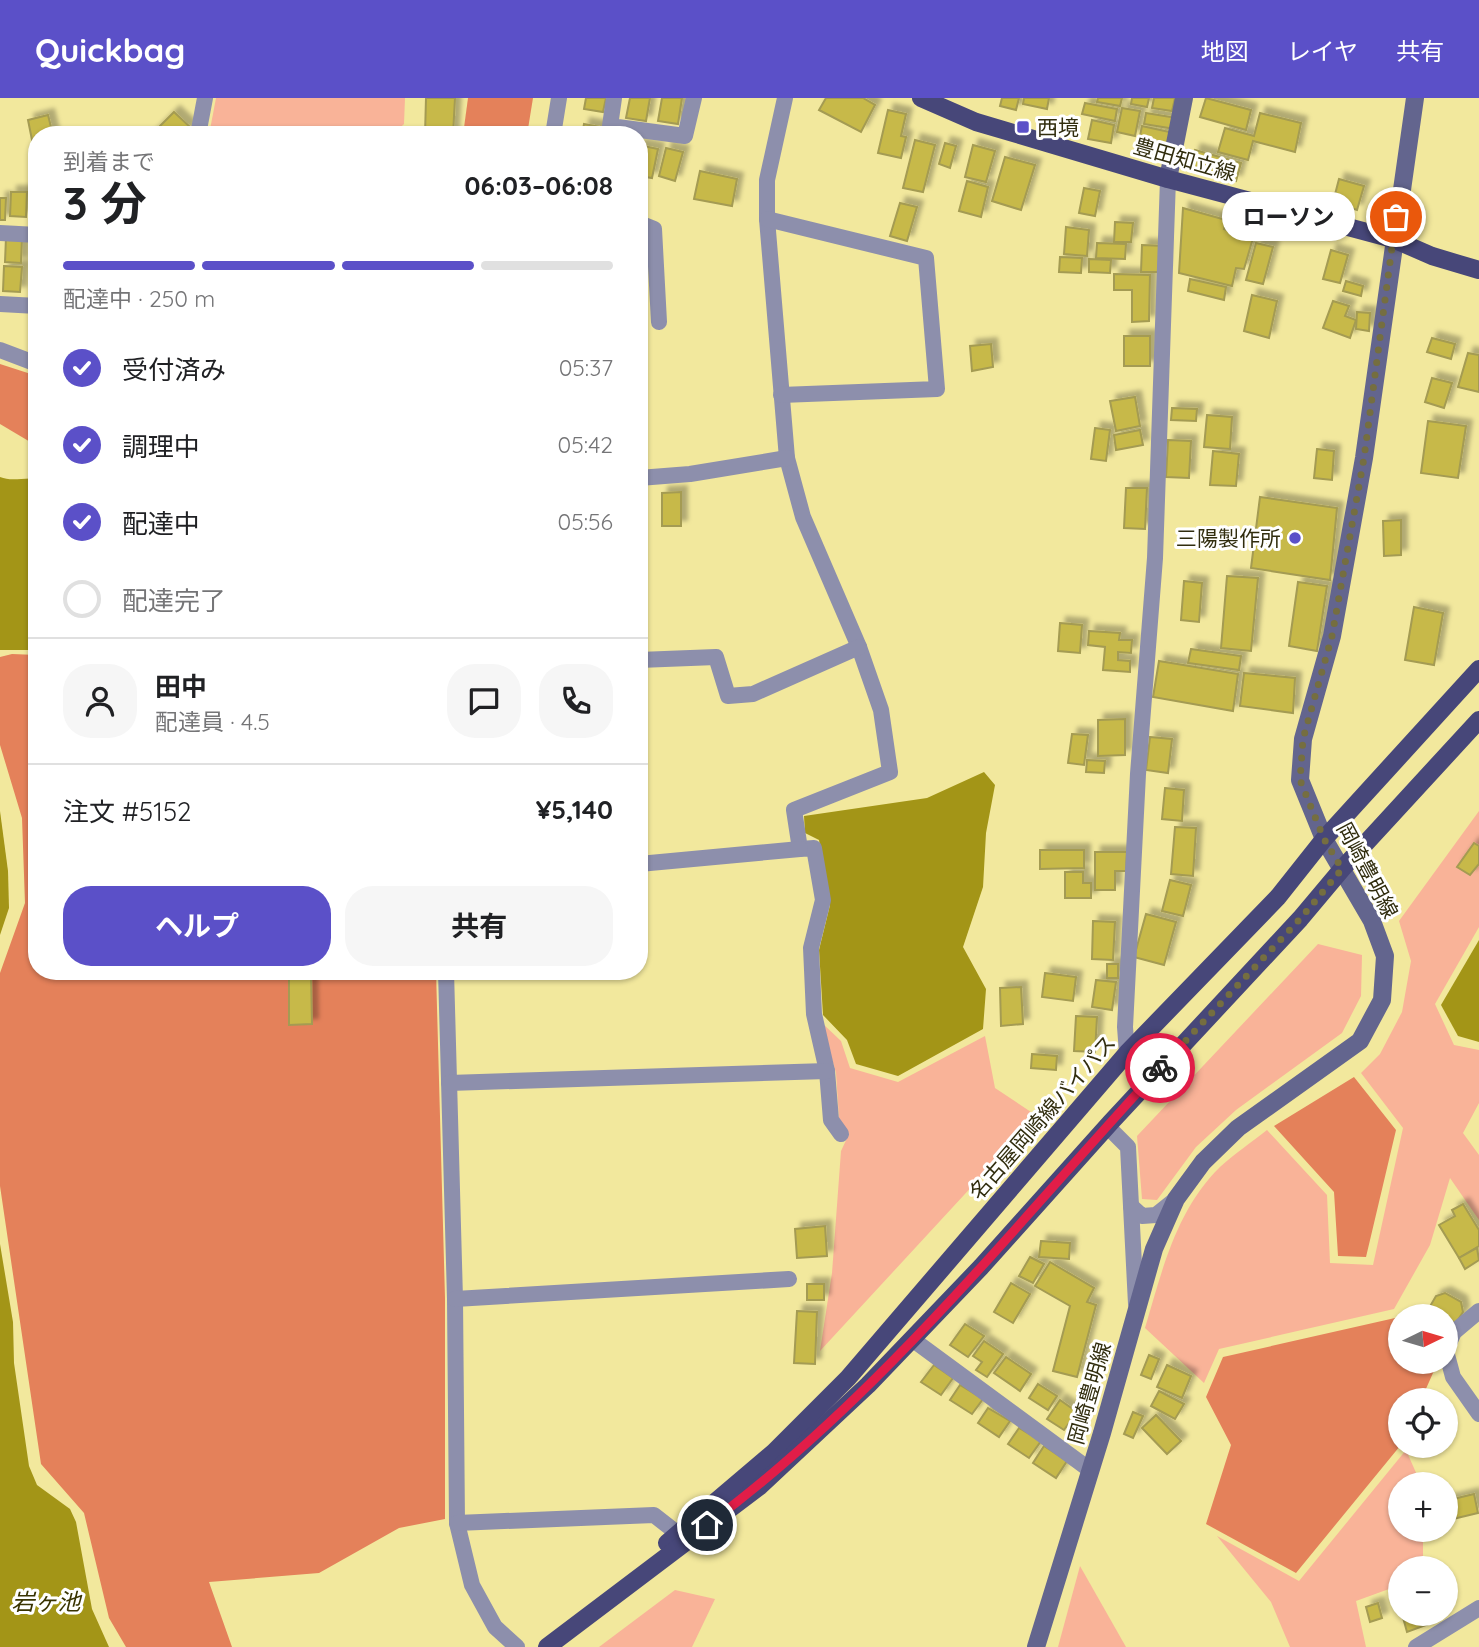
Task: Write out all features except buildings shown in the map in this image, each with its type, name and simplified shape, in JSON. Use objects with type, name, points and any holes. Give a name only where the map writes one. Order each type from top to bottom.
[{"type":"main road","name":"豊田知立線","points":[[921,98],[976,122],[1168,179],[1393,239],[1432,256],[1479,270]]},
{"type":"main road","points":[[1168,179],[1184,98]]},
{"type":"main road","name":"岡崎豊明線","points":[[1036,1647],[1136,1307],[1154,1249],[1175,1199],[1203,1162],[1238,1128],[1360,1041],[1382,1000],[1385,956],[1372,921],[1324,839],[1300,780],[1303,739],[1332,636],[1364,458],[1415,98]]},
{"type":"main road","name":"名古屋岡崎線バイパス","points":[[547,1647],[628,1584],[683,1536],[774,1452],[848,1378],[1127,1053],[1278,897],[1324,839],[1479,669]]},
{"type":"main road","name":"名古屋岡崎線バイパス","points":[[683,1536],[760,1486],[868,1385],[981,1267],[1479,720]]},
{"type":"street","points":[[200,126],[205,98]]},
{"type":"street","points":[[554,126],[559,98]]},
{"type":"street","points":[[610,126],[614,98]]},
{"type":"street","points":[[648,131],[685,136],[694,98]]},
{"type":"street","points":[[785,98],[767,180],[767,219],[787,458],[803,517],[859,647],[881,710],[890,772],[794,810],[800,849]]},
{"type":"street","points":[[1127,1053],[1125,1027],[1138,774],[1155,558],[1168,179]]},
{"type":"street","points":[[767,219],[926,258],[937,389],[781,395]]},
{"type":"street","points":[[648,227],[654,229],[659,321]]},
{"type":"street","points":[[0,233],[28,235]]},
{"type":"street","points":[[0,304],[28,306]]},
{"type":"street","points":[[0,350],[28,361]]},
{"type":"street","points":[[648,477],[690,474],[787,458]]},
{"type":"street","points":[[648,660],[716,657],[728,696],[753,694],[859,647]]},
{"type":"street","points":[[648,863],[814,848],[823,900],[811,948],[814,1014],[827,1072],[831,1120],[841,1134]]},
{"type":"street","points":[[446,980],[455,1298],[457,1523],[472,1584],[495,1627],[517,1647]]},
{"type":"street","points":[[449,1083],[827,1072]]},
{"type":"street","points":[[1107,1126],[1128,1147],[1136,1307]]},
{"type":"street","points":[[1131,1206],[1142,1216],[1156,1215],[1175,1199]]},
{"type":"street","points":[[455,1298],[789,1279]]},
{"type":"street","points":[[1458,1329],[1479,1311]]},
{"type":"street","points":[[912,1339],[1090,1470]]},
{"type":"street","points":[[1452,1374],[1479,1414]]},
{"type":"street","points":[[457,1523],[654,1515],[683,1536]]},
{"type":"street","points":[[1416,1647],[1479,1608]]},
{"type":"shaded area","points":[[216,98],[405,98],[402,126],[211,126]]},
{"type":"shaded area","points":[[468,98],[533,98],[528,126],[464,126]]},
{"type":"shaded area","points":[[0,364],[28,373],[28,441],[0,424]]},
{"type":"shaded area","points":[[28,655],[28,980],[436,980],[445,1298],[445,1519],[399,1528],[319,1573],[209,1582],[232,1647],[126,1647],[109,1618],[84,1513],[41,1464],[0,1186],[0,973],[25,903],[22,818],[0,745],[0,657]]},
{"type":"shaded area","points":[[1479,811],[1479,927],[1435,1004],[1454,1045],[1479,1050],[1479,1103],[1463,1133],[1479,1155],[1479,1220],[1450,1178],[1430,1245],[1397,1304],[1388,1304],[1388,1310],[1219,1349],[1204,1383],[1145,1328],[1172,1242],[1192,1202],[1220,1167],[1267,1130],[1327,1195],[1330,1263],[1373,1265],[1403,1128],[1361,1073],[1380,1054],[1402,1012],[1411,961],[1399,921]]},
{"type":"shaded area","points":[[1318,944],[1362,955],[1361,996],[1342,1033],[1236,1110],[1196,1147],[1157,1200],[1142,1199],[1137,1136]]},
{"type":"shaded area","points":[[821,1022],[841,1041],[850,1068],[898,1082],[985,1036],[995,1088],[1037,1116],[820,1351],[832,1273],[841,1151],[849,1134],[839,1118],[836,1073]]},
{"type":"shaded area","points":[[1354,1077],[1396,1130],[1366,1257],[1338,1256],[1334,1192],[1274,1126]]},
{"type":"shaded area","points":[[1388,1320],[1388,1374],[1433,1374],[1426,1388],[1388,1388],[1388,1458],[1390,1458],[1296,1573],[1206,1524],[1231,1445],[1206,1397],[1223,1357]]},
{"type":"shaded area","points":[[1399,1458],[1410,1458],[1416,1472],[1388,1472]]},
{"type":"shaded area","points":[[1388,1472],[1388,1542],[1423,1542],[1423,1556],[1388,1556],[1388,1589],[1356,1601],[1366,1647],[1290,1647],[1271,1602],[1217,1536],[1299,1581]]},
{"type":"shaded area","points":[[1080,1566],[1126,1647],[1058,1647]]},
{"type":"shaded area","points":[[675,1590],[715,1599],[692,1647],[599,1647]]},
{"type":"water","points":[[0,477],[28,479],[28,650],[0,650]]},
{"type":"water","points":[[984,772],[995,785],[986,833],[983,887],[963,947],[986,989],[983,1029],[898,1076],[856,1064],[847,1040],[823,1015],[819,950],[830,905],[819,840],[805,833],[804,816],[927,798]]},
{"type":"water","points":[[0,811],[8,871],[9,908],[0,935]]},
{"type":"water","points":[[1479,940],[1479,1042],[1458,1036],[1441,1005]]},
{"type":"water","name":"岩ヶ池","points":[[0,1244],[13,1322],[14,1363],[29,1466],[37,1485],[70,1509],[76,1522],[92,1609],[109,1647],[0,1647]]},
{"type":"way so far","points":[[1160,1068],[1300,919],[1342,869],[1324,839],[1300,780],[1303,739],[1332,636],[1364,458],[1396,217]]},
{"type":"place","name":"西境","points":[[1023,127]]},
{"type":"place","name":"ローソン","points":[[1396,217]]},
{"type":"place","name":"三陽製作所","points":[[1295,538]]},
{"type":"route","points":[[707,1525],[760,1486],[868,1385],[981,1267],[1160,1068]]}]
